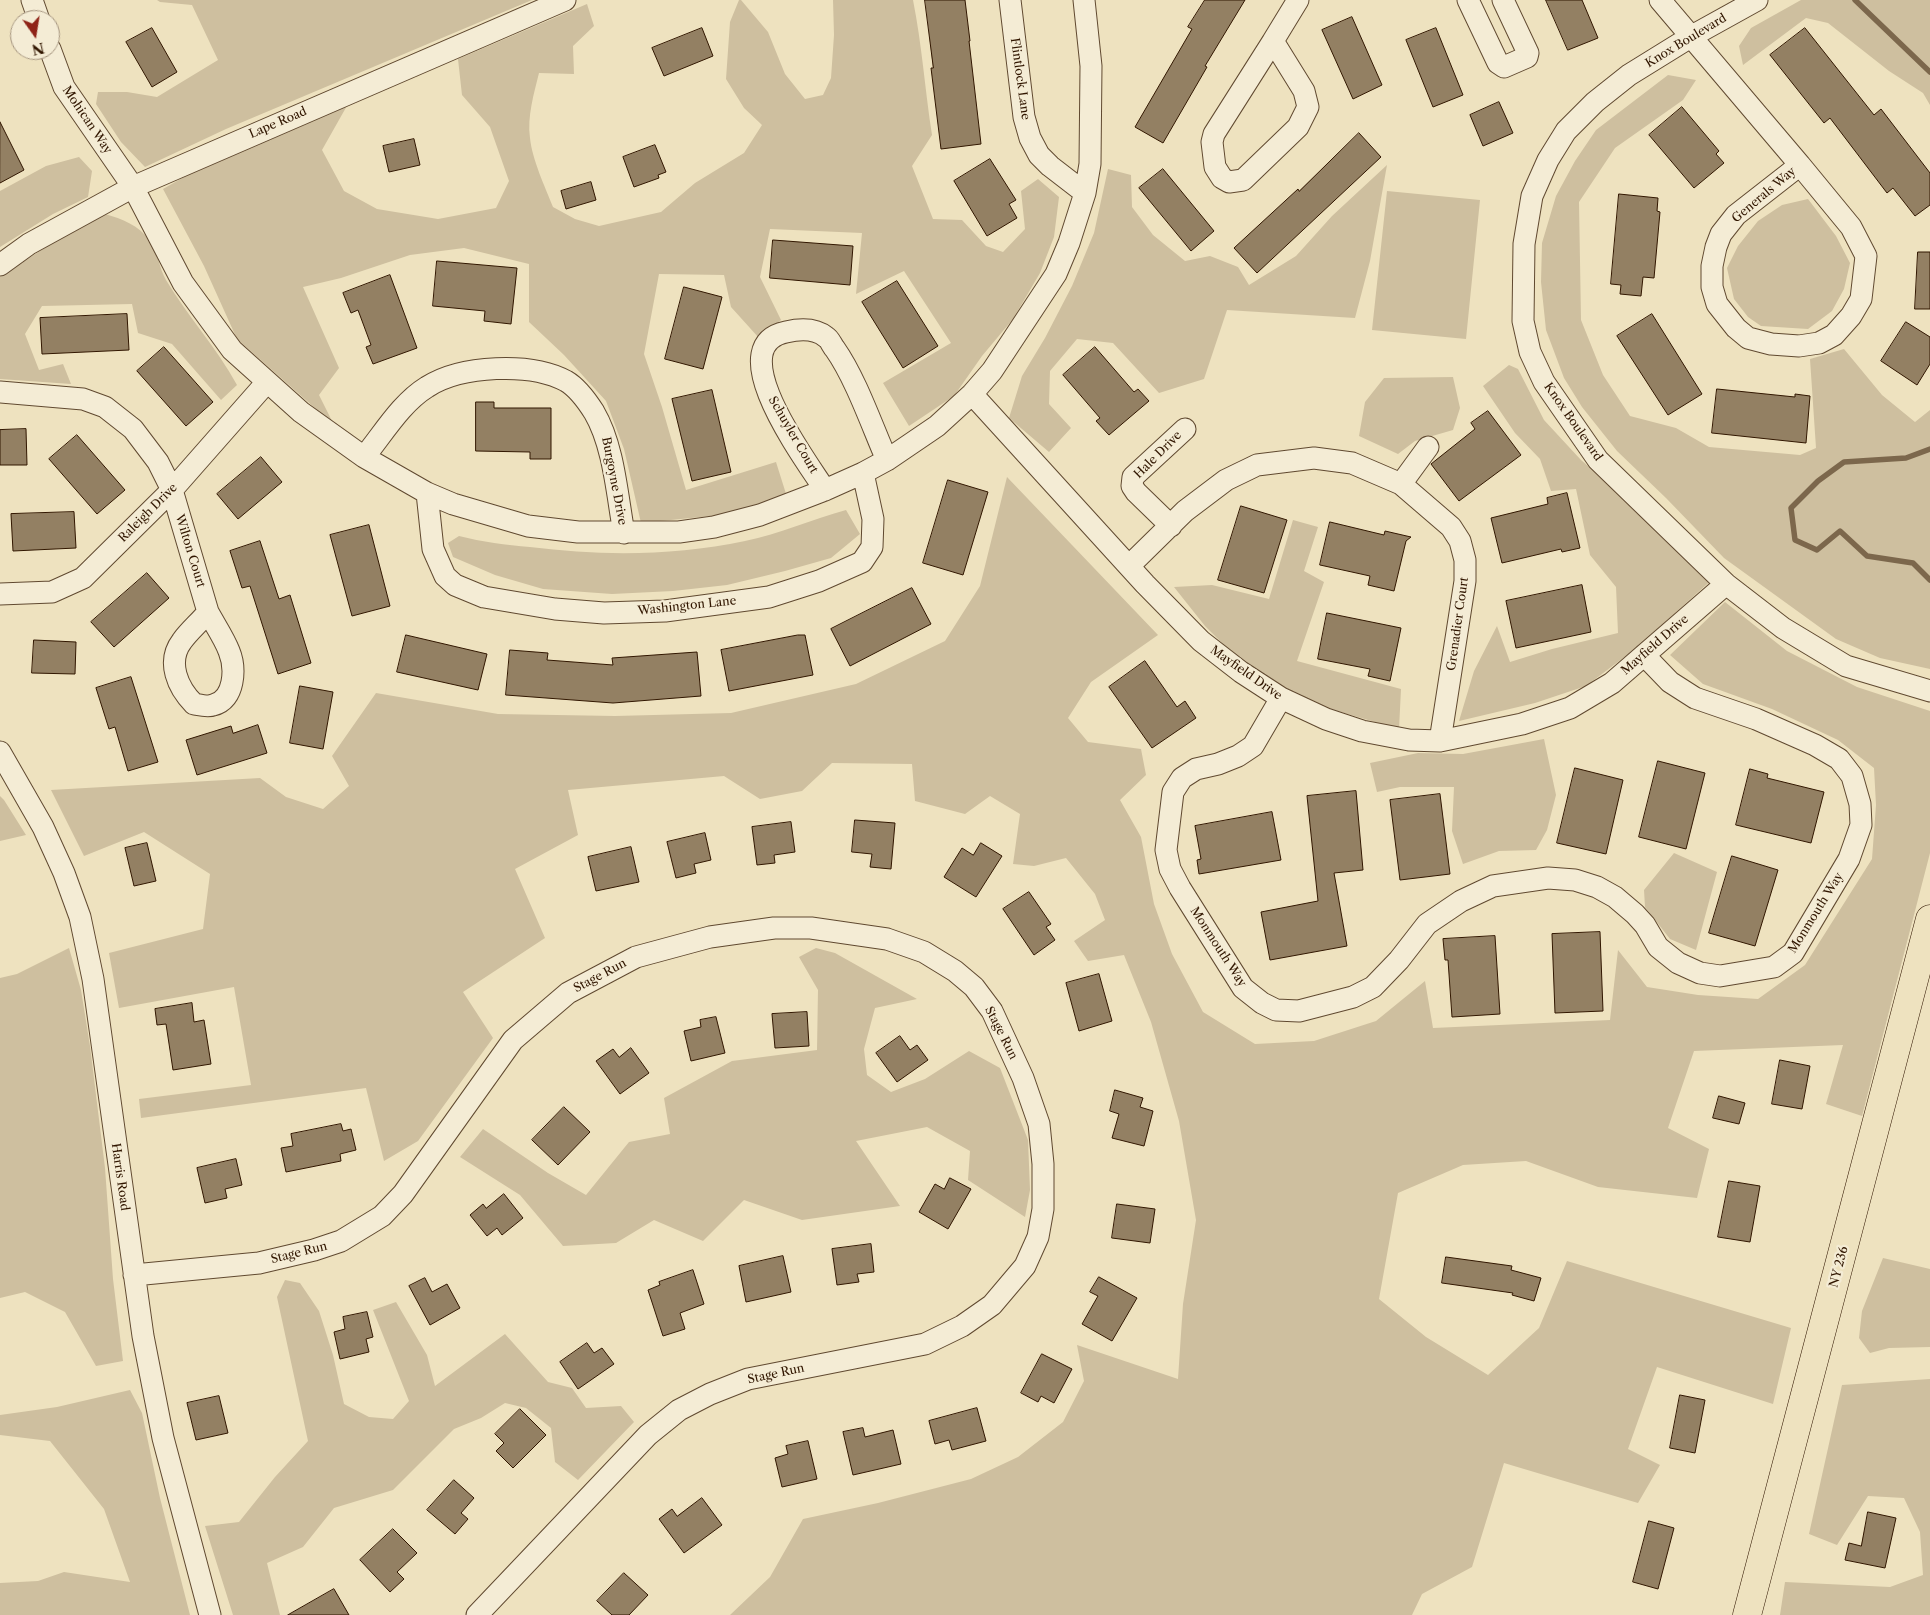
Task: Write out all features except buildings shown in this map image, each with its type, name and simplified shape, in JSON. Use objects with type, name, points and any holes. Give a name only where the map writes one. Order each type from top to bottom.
[{"type":"main road","name":"NY 236","points":[[1747,1615],[1930,920]]},
{"type":"street","name":"Lape Road","points":[[0,265],[29,244],[133,187],[565,0]]},
{"type":"street","name":"Flintlock Lane","points":[[1010,0],[1024,118],[1030,138],[1040,155],[1050,166],[1085,193]]},
{"type":"street","name":"Mohican Way","points":[[54,60],[64,87],[133,187],[183,283],[232,350],[301,412],[364,457],[427,493],[453,504],[528,526],[578,532],[679,532],[760,515],[825,490],[887,460],[937,426],[972,394],[992,371],[1056,274],[1069,244],[1085,193],[1090,164],[1091,66],[1084,0]]},
{"type":"street","points":[[1273,41],[1304,91],[1308,107],[1298,127],[1250,174],[1243,180],[1229,182],[1222,178],[1215,167],[1212,142],[1214,134],[1298,0]]},
{"type":"street","points":[[1468,0],[1498,63],[1504,67],[1526,57],[1528,53],[1502,0]]},
{"type":"street","name":"Generals Way","points":[[1660,0],[1692,36],[1800,165],[1851,227],[1866,256],[1861,299],[1851,316],[1834,335],[1819,343],[1799,346],[1771,344],[1748,338],[1736,328],[1717,304],[1712,287],[1712,266],[1721,234],[1736,215],[1800,165]]},
{"type":"street","name":"Knox Boulevard","points":[[1757,0],[1692,36],[1628,75],[1594,102],[1566,131],[1548,160],[1532,196],[1524,244],[1523,321],[1530,352],[1544,382],[1598,460],[1726,584],[1783,628],[1846,666],[1930,691]]},
{"type":"street","name":"Schuyler Court","points":[[825,490],[780,418],[765,386],[761,364],[762,350],[773,337],[784,332],[807,329],[826,337],[843,361],[887,460]]},
{"type":"street","name":"Burgoyne Drive","points":[[364,457],[406,404],[427,387],[446,377],[471,371],[501,368],[545,373],[566,381],[578,389],[594,412],[610,454],[624,533]]},
{"type":"street","name":"Raleigh Drive","points":[[0,594],[52,592],[83,578],[172,490],[267,382]]},
{"type":"street","name":"Wilton Court","points":[[0,392],[83,399],[105,407],[133,429],[158,462],[172,490],[208,612]]},
{"type":"street","name":"Mayfield Drive","points":[[972,394],[1130,565],[1145,584],[1201,641],[1240,672],[1281,698],[1326,719],[1362,731],[1409,740],[1440,741],[1522,724],[1570,708],[1612,683],[1726,584]]},
{"type":"street","name":"Hale Drive","points":[[1171,526],[1136,492],[1132,486],[1133,477],[1185,429]]},
{"type":"street","points":[[1400,484],[1428,447]]},
{"type":"street","name":"Grenadier Court","points":[[1130,565],[1185,511],[1226,480],[1257,465],[1314,458],[1352,463],[1400,484],[1451,527],[1460,541],[1465,560],[1466,581],[1440,741]]},
{"type":"street","name":"Washington Lane","points":[[427,493],[433,549],[445,576],[455,585],[484,597],[555,609],[604,613],[665,611],[769,596],[819,581],[862,562],[872,547],[873,518],[863,472]]},
{"type":"street","name":"Monmouth Way","points":[[1281,698],[1253,746],[1238,756],[1218,764],[1196,769],[1182,778],[1174,792],[1166,850],[1170,869],[1180,888],[1243,988],[1262,1003],[1276,1010],[1299,1010],[1352,996],[1373,987],[1399,960],[1427,924],[1460,901],[1493,886],[1548,878],[1575,880],[1597,887],[1616,897],[1635,914],[1658,947],[1678,963],[1700,973],[1720,976],[1774,967],[1793,953],[1849,859],[1861,825],[1860,804],[1852,776],[1839,759],[1815,745],[1756,719],[1695,698],[1670,682],[1644,655]]},
{"type":"street","name":"Harris Road","points":[[0,752],[42,827],[64,873],[80,917],[93,978],[143,1336],[163,1438],[210,1615]]},
{"type":"street","name":"Stage Run","points":[[134,1275],[259,1262],[341,1242],[382,1216],[403,1194],[513,1040],[568,993],[636,957],[710,937],[774,928],[811,928],[887,939],[924,952],[956,971],[974,987],[992,1011],[1024,1078],[1038,1124],[1043,1164],[1043,1209],[1038,1237],[1024,1266],[992,1305],[962,1326],[925,1344],[748,1379],[710,1394],[679,1410],[648,1435],[477,1615]]},
{"type":"shaded area","points":[[157,0],[532,0],[226,129],[145,167],[121,142],[96,104],[98,92],[127,92],[157,97],[218,60],[192,5],[160,2]]},
{"type":"shaded area","points":[[739,0],[768,32],[785,74],[805,99],[823,95],[831,78],[834,35],[833,0],[913,0],[932,135],[912,166],[933,219],[962,220],[986,246],[1003,252],[1025,229],[1021,191],[1038,179],[1059,197],[1054,237],[1040,273],[1013,319],[982,356],[954,396],[909,426],[883,383],[951,343],[904,271],[856,294],[862,233],[770,229],[760,277],[781,320],[759,338],[731,307],[724,275],[659,274],[644,354],[662,407],[686,490],[776,462],[787,497],[721,515],[641,523],[624,449],[606,401],[564,355],[529,322],[529,264],[464,248],[410,255],[341,278],[303,287],[339,368],[319,395],[334,425],[237,339],[204,266],[163,189],[191,173],[348,104],[322,150],[344,191],[377,209],[438,219],[496,208],[509,181],[490,127],[462,95],[458,59],[587,4],[594,26],[573,46],[574,74],[539,73],[529,130],[533,155],[539,173],[553,207],[575,219],[599,226],[661,212],[695,183],[744,153],[762,125],[744,108],[726,79],[730,22]]},
{"type":"shaded area","points":[[1801,0],[1930,0],[1930,105],[1923,93],[1889,71],[1828,23],[1806,18],[1743,65],[1739,46],[1751,28]]},
{"type":"shaded area","points":[[1668,75],[1696,80],[1683,100],[1615,148],[1579,202],[1581,320],[1603,375],[1630,416],[1676,428],[1709,447],[1800,455],[1816,448],[1810,359],[1844,349],[1882,395],[1915,422],[1930,410],[1930,669],[1880,658],[1836,639],[1724,558],[1617,451],[1582,407],[1564,378],[1546,330],[1541,282],[1542,243],[1556,196],[1575,161],[1596,130]]},
{"type":"shaded area","points":[[79,157],[92,171],[88,197],[53,214],[0,247],[0,191],[46,166]]},
{"type":"shaded area","points":[[1387,165],[1370,261],[1355,318],[1227,310],[1204,379],[1159,393],[1113,343],[1077,339],[1050,371],[1049,404],[1071,428],[1049,452],[1009,418],[1022,376],[1045,338],[1072,286],[1094,233],[1108,169],[1131,175],[1132,207],[1153,235],[1185,261],[1210,256],[1238,267],[1249,285],[1296,256],[1332,216]]},
{"type":"shaded area","points":[[1387,191],[1480,200],[1466,339],[1372,330]]},
{"type":"shaded area","points":[[1808,199],[1836,236],[1850,263],[1844,289],[1832,311],[1808,329],[1761,326],[1748,317],[1734,299],[1727,268],[1738,246],[1758,221],[1782,205]]},
{"type":"shaded area","points":[[105,214],[135,227],[146,235],[150,241],[166,280],[221,358],[237,385],[221,400],[172,344],[138,333],[132,304],[42,306],[25,334],[39,370],[63,364],[71,384],[0,379],[0,277],[63,236]]},
{"type":"shaded area","points":[[1509,365],[1518,369],[1544,420],[1581,460],[1716,576],[1635,649],[1586,686],[1535,703],[1459,721],[1474,671],[1497,626],[1510,662],[1552,649],[1618,633],[1616,587],[1590,555],[1576,489],[1551,491],[1540,459],[1515,433],[1483,386]]},
{"type":"shaded area","points":[[1453,377],[1460,408],[1453,430],[1415,441],[1398,454],[1359,436],[1365,402],[1384,378]]},
{"type":"shaded area","points":[[1007,477],[1158,635],[1091,682],[1068,718],[1088,742],[1141,749],[1146,775],[1120,800],[1141,837],[1154,904],[1172,954],[1203,1012],[1255,1044],[1314,1041],[1376,1021],[1425,981],[1433,1028],[1610,1020],[1618,950],[1647,987],[1698,995],[1758,999],[1805,965],[1872,859],[1876,805],[1874,768],[1838,740],[1772,709],[1703,684],[1670,655],[1725,602],[1787,651],[1857,687],[1930,711],[1930,853],[1862,1116],[1826,1104],[1843,1045],[1694,1051],[1668,1128],[1709,1149],[1697,1198],[1598,1187],[1526,1161],[1463,1165],[1398,1193],[1379,1299],[1426,1337],[1488,1375],[1539,1328],[1567,1261],[1791,1328],[1773,1404],[1657,1367],[1628,1449],[1660,1465],[1638,1503],[1504,1463],[1472,1567],[1422,1594],[1412,1615],[730,1615],[770,1577],[803,1519],[878,1503],[971,1479],[1018,1457],[1063,1422],[1084,1381],[1077,1345],[1178,1379],[1183,1304],[1196,1220],[1179,1121],[1151,1022],[1124,955],[1088,961],[1074,941],[1105,920],[1095,894],[1066,858],[1034,866],[1013,864],[1020,814],[990,796],[965,814],[915,801],[912,764],[832,763],[802,791],[760,799],[724,776],[568,790],[578,835],[515,869],[545,938],[463,992],[493,1038],[418,1141],[384,1161],[366,1088],[141,1118],[139,1099],[251,1085],[234,987],[119,1008],[109,953],[203,929],[210,874],[144,832],[84,856],[51,790],[260,778],[286,797],[323,809],[349,786],[332,756],[376,693],[498,714],[615,716],[731,713],[856,684],[945,641],[980,586]]},
{"type":"shaded area","points":[[846,510],[860,534],[831,558],[727,585],[673,591],[612,594],[543,589],[495,575],[453,557],[448,543],[459,536],[494,543],[584,552],[638,553],[691,550],[758,538]]},
{"type":"shaded area","points":[[1293,520],[1318,527],[1304,571],[1324,582],[1297,661],[1401,689],[1399,729],[1310,703],[1235,656],[1205,626],[1174,587],[1212,585],[1269,599]]},
{"type":"shaded area","points":[[1544,739],[1556,795],[1547,830],[1536,850],[1499,851],[1463,864],[1452,831],[1454,787],[1400,787],[1377,792],[1370,763],[1418,753],[1463,754]]},
{"type":"shaded area","points":[[0,796],[4,800],[26,835],[0,841]]},
{"type":"shaded area","points":[[1674,853],[1717,872],[1696,950],[1670,939],[1645,907],[1644,890]]},
{"type":"shaded area","points":[[69,948],[81,990],[90,1046],[105,1168],[113,1279],[123,1361],[96,1366],[65,1312],[25,1292],[0,1298],[0,978],[17,974]]},
{"type":"shaded area","points":[[816,948],[835,953],[917,999],[875,1008],[864,1049],[867,1075],[891,1092],[925,1079],[969,1051],[1000,1068],[1028,1140],[1030,1190],[1025,1217],[968,1180],[970,1151],[927,1127],[856,1141],[900,1206],[802,1220],[744,1200],[703,1241],[654,1220],[616,1243],[563,1246],[520,1195],[460,1157],[483,1129],[548,1173],[586,1195],[629,1142],[670,1134],[664,1098],[732,1061],[817,1050],[818,990],[799,957]]},
{"type":"shaded area","points":[[1883,1258],[1930,1269],[1930,1347],[1889,1348],[1870,1353],[1859,1338],[1862,1311]]},
{"type":"shaded area","points":[[285,1280],[300,1283],[319,1311],[333,1355],[344,1404],[369,1417],[393,1419],[409,1401],[373,1310],[396,1302],[427,1355],[435,1386],[505,1334],[548,1382],[572,1388],[586,1408],[621,1406],[634,1422],[578,1480],[555,1462],[551,1428],[526,1408],[505,1403],[481,1418],[454,1429],[393,1490],[334,1508],[303,1547],[267,1563],[280,1615],[233,1615],[205,1526],[239,1522],[275,1477],[308,1441],[277,1297]]},
{"type":"shaded area","points":[[1930,1379],[1930,1615],[1780,1615],[1785,1582],[1890,1587],[1923,1575],[1920,1532],[1904,1498],[1868,1496],[1837,1545],[1809,1534],[1842,1385]]},
{"type":"shaded area","points":[[130,1390],[142,1413],[160,1498],[190,1615],[0,1615],[0,1583],[38,1581],[64,1572],[130,1582],[104,1509],[50,1441],[0,1435],[0,1415],[57,1407]]},
{"type":"waterway","points":[[1855,0],[1930,72]]},
{"type":"waterway","points":[[1930,449],[1906,458],[1844,462],[1818,481],[1791,508],[1795,540],[1817,550],[1840,531],[1867,556],[1913,563],[1930,580]]}]
